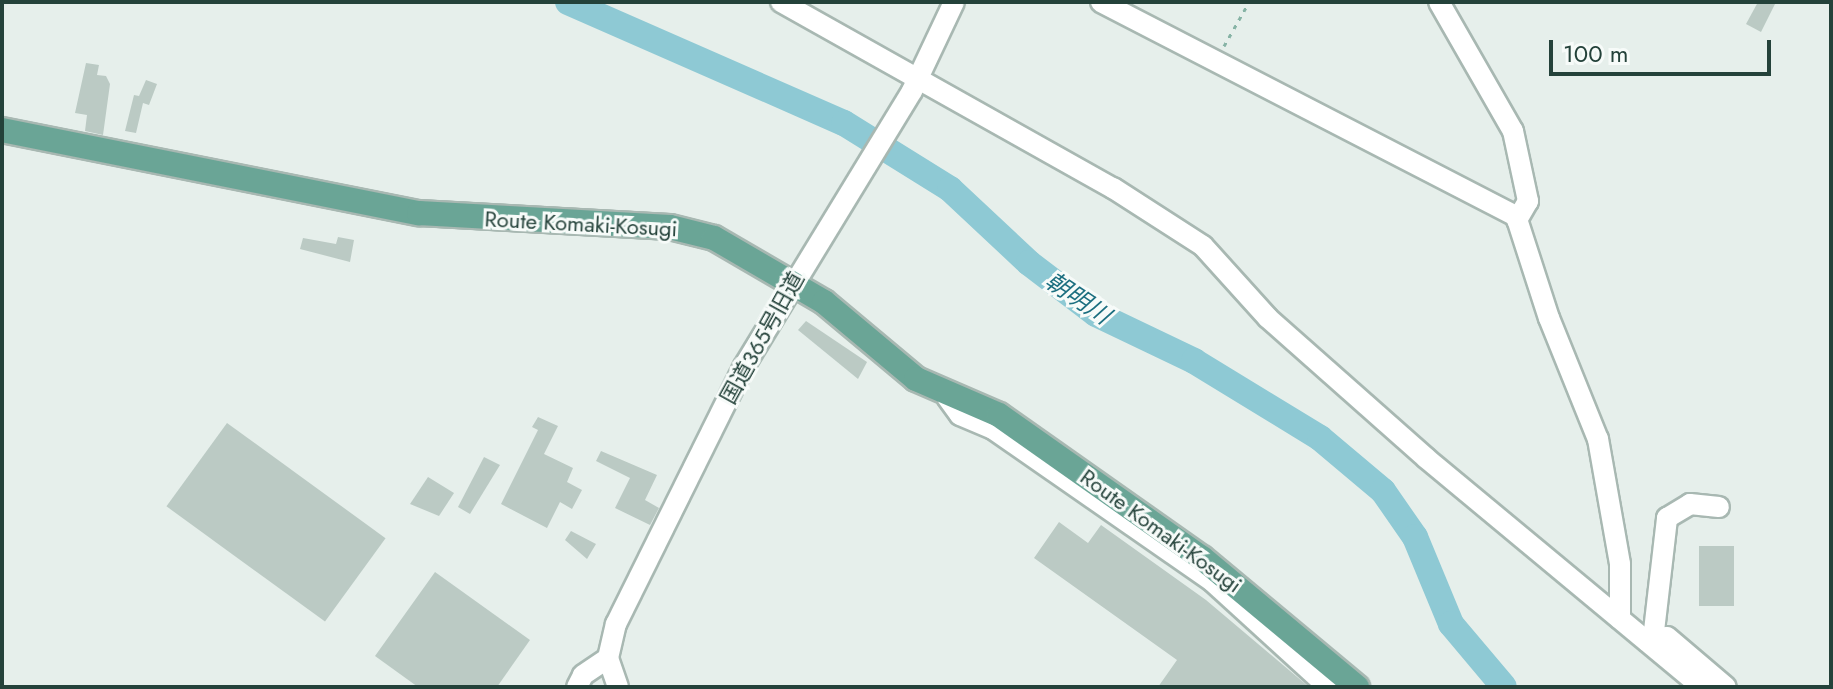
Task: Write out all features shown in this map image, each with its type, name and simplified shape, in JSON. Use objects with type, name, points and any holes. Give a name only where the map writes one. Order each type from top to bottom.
[{"type":"main road","name":"Route Komaki-Kosugi","points":[[2,130],[419,213],[693,230],[793,280],[916,379],[947,397],[999,415],[1190,549],[1357,687]]},
{"type":"street","points":[[781,2],[915,86],[1113,188],[1203,246],[1268,318],[1702,687]]},
{"type":"street","name":"国道365号旧道","points":[[608,658],[616,624],[743,368],[793,280],[915,86],[954,2]]},
{"type":"street","points":[[1101,2],[1517,220],[1549,318],[1598,439],[1620,564],[1620,619]]},
{"type":"street","points":[[1439,2],[1513,131],[1528,201],[1517,220]]},
{"type":"street","points":[[947,397],[960,415],[993,429],[1213,582],[1328,687]]},
{"type":"street","points":[[1647,641],[1654,631],[1667,518],[1690,504],[1719,507]]},
{"type":"street","points":[[1647,641],[1667,637],[1726,687]]},
{"type":"street","points":[[577,687],[583,675],[608,658],[618,687]]},
{"type":"path","points":[[1214,63],[1249,2]]},
{"type":"building","points":[[1758,2],[1776,2],[1761,32],[1746,24]]},
{"type":"building","points":[[86,63],[99,65],[97,75],[106,76],[110,84],[103,135],[85,131],[87,115],[75,113]]},
{"type":"building","points":[[146,80],[157,84],[149,105],[143,103],[136,133],[125,131],[134,95],[139,96]]},
{"type":"building","points":[[338,237],[354,240],[350,262],[300,249],[303,238],[336,244]]},
{"type":"building","points":[[806,321],[867,362],[858,379],[798,330]]},
{"type":"building","points":[[538,417],[558,426],[544,454],[573,468],[567,482],[582,490],[572,509],[560,502],[547,528],[501,504],[538,430],[532,427]]},
{"type":"building","points":[[227,423],[386,538],[325,622],[166,506]]},
{"type":"building","points":[[601,451],[657,475],[645,500],[659,508],[650,525],[615,508],[630,478],[596,461]]},
{"type":"building","points":[[484,457],[500,465],[470,514],[458,507]]},
{"type":"building","points":[[428,477],[454,493],[439,516],[410,504]]},
{"type":"building","points":[[1059,522],[1088,543],[1101,525],[1206,600],[1309,687],[1158,687],[1177,660],[1034,558]]},
{"type":"building","points":[[571,531],[596,544],[587,559],[565,540]]},
{"type":"building","points":[[1699,546],[1734,546],[1734,606],[1699,606]]},
{"type":"building","points":[[435,572],[530,640],[497,687],[418,687],[375,656]]},
{"type":"waterway","name":"朝明川","points":[[568,2],[844,123],[950,189],[1029,263],[1096,314],[1194,361],[1320,438],[1383,491],[1415,537],[1451,624],[1504,687]]}]
